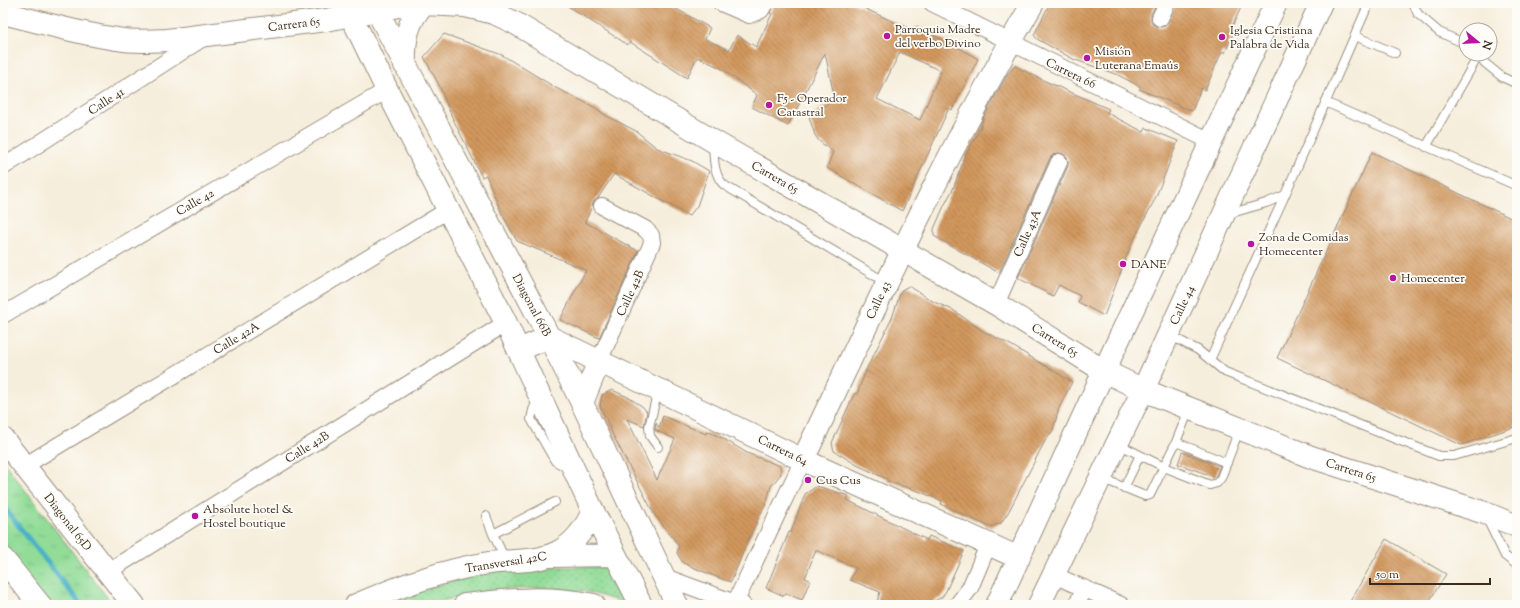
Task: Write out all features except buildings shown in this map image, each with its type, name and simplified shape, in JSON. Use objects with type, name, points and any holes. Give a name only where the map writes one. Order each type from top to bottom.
[{"type":"main road","points":[[405,65],[404,47],[407,30],[411,20],[425,3]]},
{"type":"main road","name":"Carrera 65","points":[[3,13],[119,40],[167,40],[326,20],[347,9],[425,3],[491,8],[713,140],[996,304],[1104,371],[1143,390],[1310,457],[1485,513],[1515,520]]},
{"type":"main road","name":"Calle 43","points":[[803,460],[913,227],[1010,43],[1033,3]]},
{"type":"main road","points":[[997,605],[1104,371],[1276,3]]},
{"type":"main road","name":"Calle 44","points":[[1039,605],[1143,390],[1321,3]]},
{"type":"main road","name":"Diagonal 66B","points":[[374,7],[549,337],[582,403],[675,602]]},
{"type":"main road","points":[[347,9],[506,323],[593,511],[641,605]]},
{"type":"main road","points":[[518,350],[549,337]]},
{"type":"main road","name":"Carrera 64","points":[[549,337],[596,370],[619,370],[803,460],[1019,558]]},
{"type":"main road","name":"Calle 42B","points":[[582,403],[596,370]]},
{"type":"main road","name":"Diagonal 65D","points":[[3,439],[134,605]]},
{"type":"main road","name":"Transversal 42C","points":[[356,605],[390,590],[427,578],[483,564],[530,560],[549,556],[565,548],[579,536],[593,511]]},
{"type":"main road","points":[[549,556],[615,555]]},
{"type":"main road","points":[[3,559],[40,605]]},
{"type":"main road","points":[[465,605],[522,598],[552,599],[594,605]]},
{"type":"street","points":[[721,3],[749,15],[761,10],[765,3]]},
{"type":"street","name":"Carrera 66","points":[[932,3],[1212,142]]},
{"type":"street","points":[[1160,18],[1167,3]]},
{"type":"street","name":"Calle 41","points":[[3,167],[209,34]]},
{"type":"street","name":"Calle 42","points":[[3,315],[387,90]]},
{"type":"street","name":"Calle 43A","points":[[996,304],[1059,162]]},
{"type":"street","name":"Calle 42B","points":[[596,370],[652,243],[651,235],[645,229],[602,206]]},
{"type":"street","name":"Calle 42A","points":[[24,466],[448,210]]},
{"type":"street","name":"Calle 42B","points":[[107,572],[506,323]]},
{"type":"street","name":"Calle 43","points":[[739,604],[803,460]]},
{"type":"street","points":[[956,605],[970,588],[988,545]]},
{"type":"street","points":[[1054,575],[1121,605]]},
{"type":"street","points":[[662,576],[739,604]]},
{"type":"street","points":[[1077,605],[1084,588]]},
{"type":"lane","points":[[1210,360],[1285,196],[1369,3]]},
{"type":"lane","points":[[1413,3],[1418,14],[1439,32],[1458,41]]},
{"type":"lane","points":[[1355,36],[1395,53]]},
{"type":"lane","points":[[1426,147],[1472,62]]},
{"type":"lane","points":[[1483,62],[1502,76],[1517,84]]},
{"type":"lane","points":[[1325,102],[1517,186]]},
{"type":"lane","points":[[713,140],[715,171],[719,180],[724,185],[887,283]]},
{"type":"lane","points":[[1224,215],[1285,196]]},
{"type":"lane","points":[[1168,334],[1198,350],[1225,372],[1439,456],[1454,456],[1517,438]]},
{"type":"lane","points":[[658,389],[648,427],[650,436],[658,447]]},
{"type":"lane","points":[[1100,478],[1145,496],[1150,495],[1176,442],[1189,409]]},
{"type":"lane","points":[[1117,444],[1164,466],[1210,484],[1217,483],[1221,478],[1240,429]]},
{"type":"lane","points":[[1176,442],[1227,463]]},
{"type":"lane","points":[[1124,488],[1140,455]]},
{"type":"lane","points":[[494,534],[555,502]]},
{"type":"lane","points":[[1485,513],[1505,556],[1517,565]]},
{"type":"lane","points":[[486,516],[506,561]]},
{"type":"green space","points":[[3,461],[113,605],[46,605],[3,551]]},
{"type":"green space","points":[[550,567],[612,567],[625,603],[584,591],[542,588],[491,590],[423,605],[372,605],[485,571]]},
{"type":"waterway","points":[[3,506],[81,605]]},
{"type":"place","name":"Parroquia Madre del verbo Divino","points":[[887,36]]},
{"type":"place","name":"Iglesia Cristiana Palabra de Vida","points":[[1222,37]]},
{"type":"place","name":"Misión Luterana Emaús","points":[[1087,58]]},
{"type":"place","name":"F5 - Operador Catastral","points":[[769,105]]},
{"type":"place","name":"Zona de Comidas Homecenter","points":[[1251,244]]},
{"type":"place","name":"DANE","points":[[1123,264]]},
{"type":"place","name":"Homecenter","points":[[1393,278]]},
{"type":"place","name":"Cus Cus","points":[[808,480]]},
{"type":"place","name":"Absolute hotel & Hostel boutique","points":[[195,516]]}]
